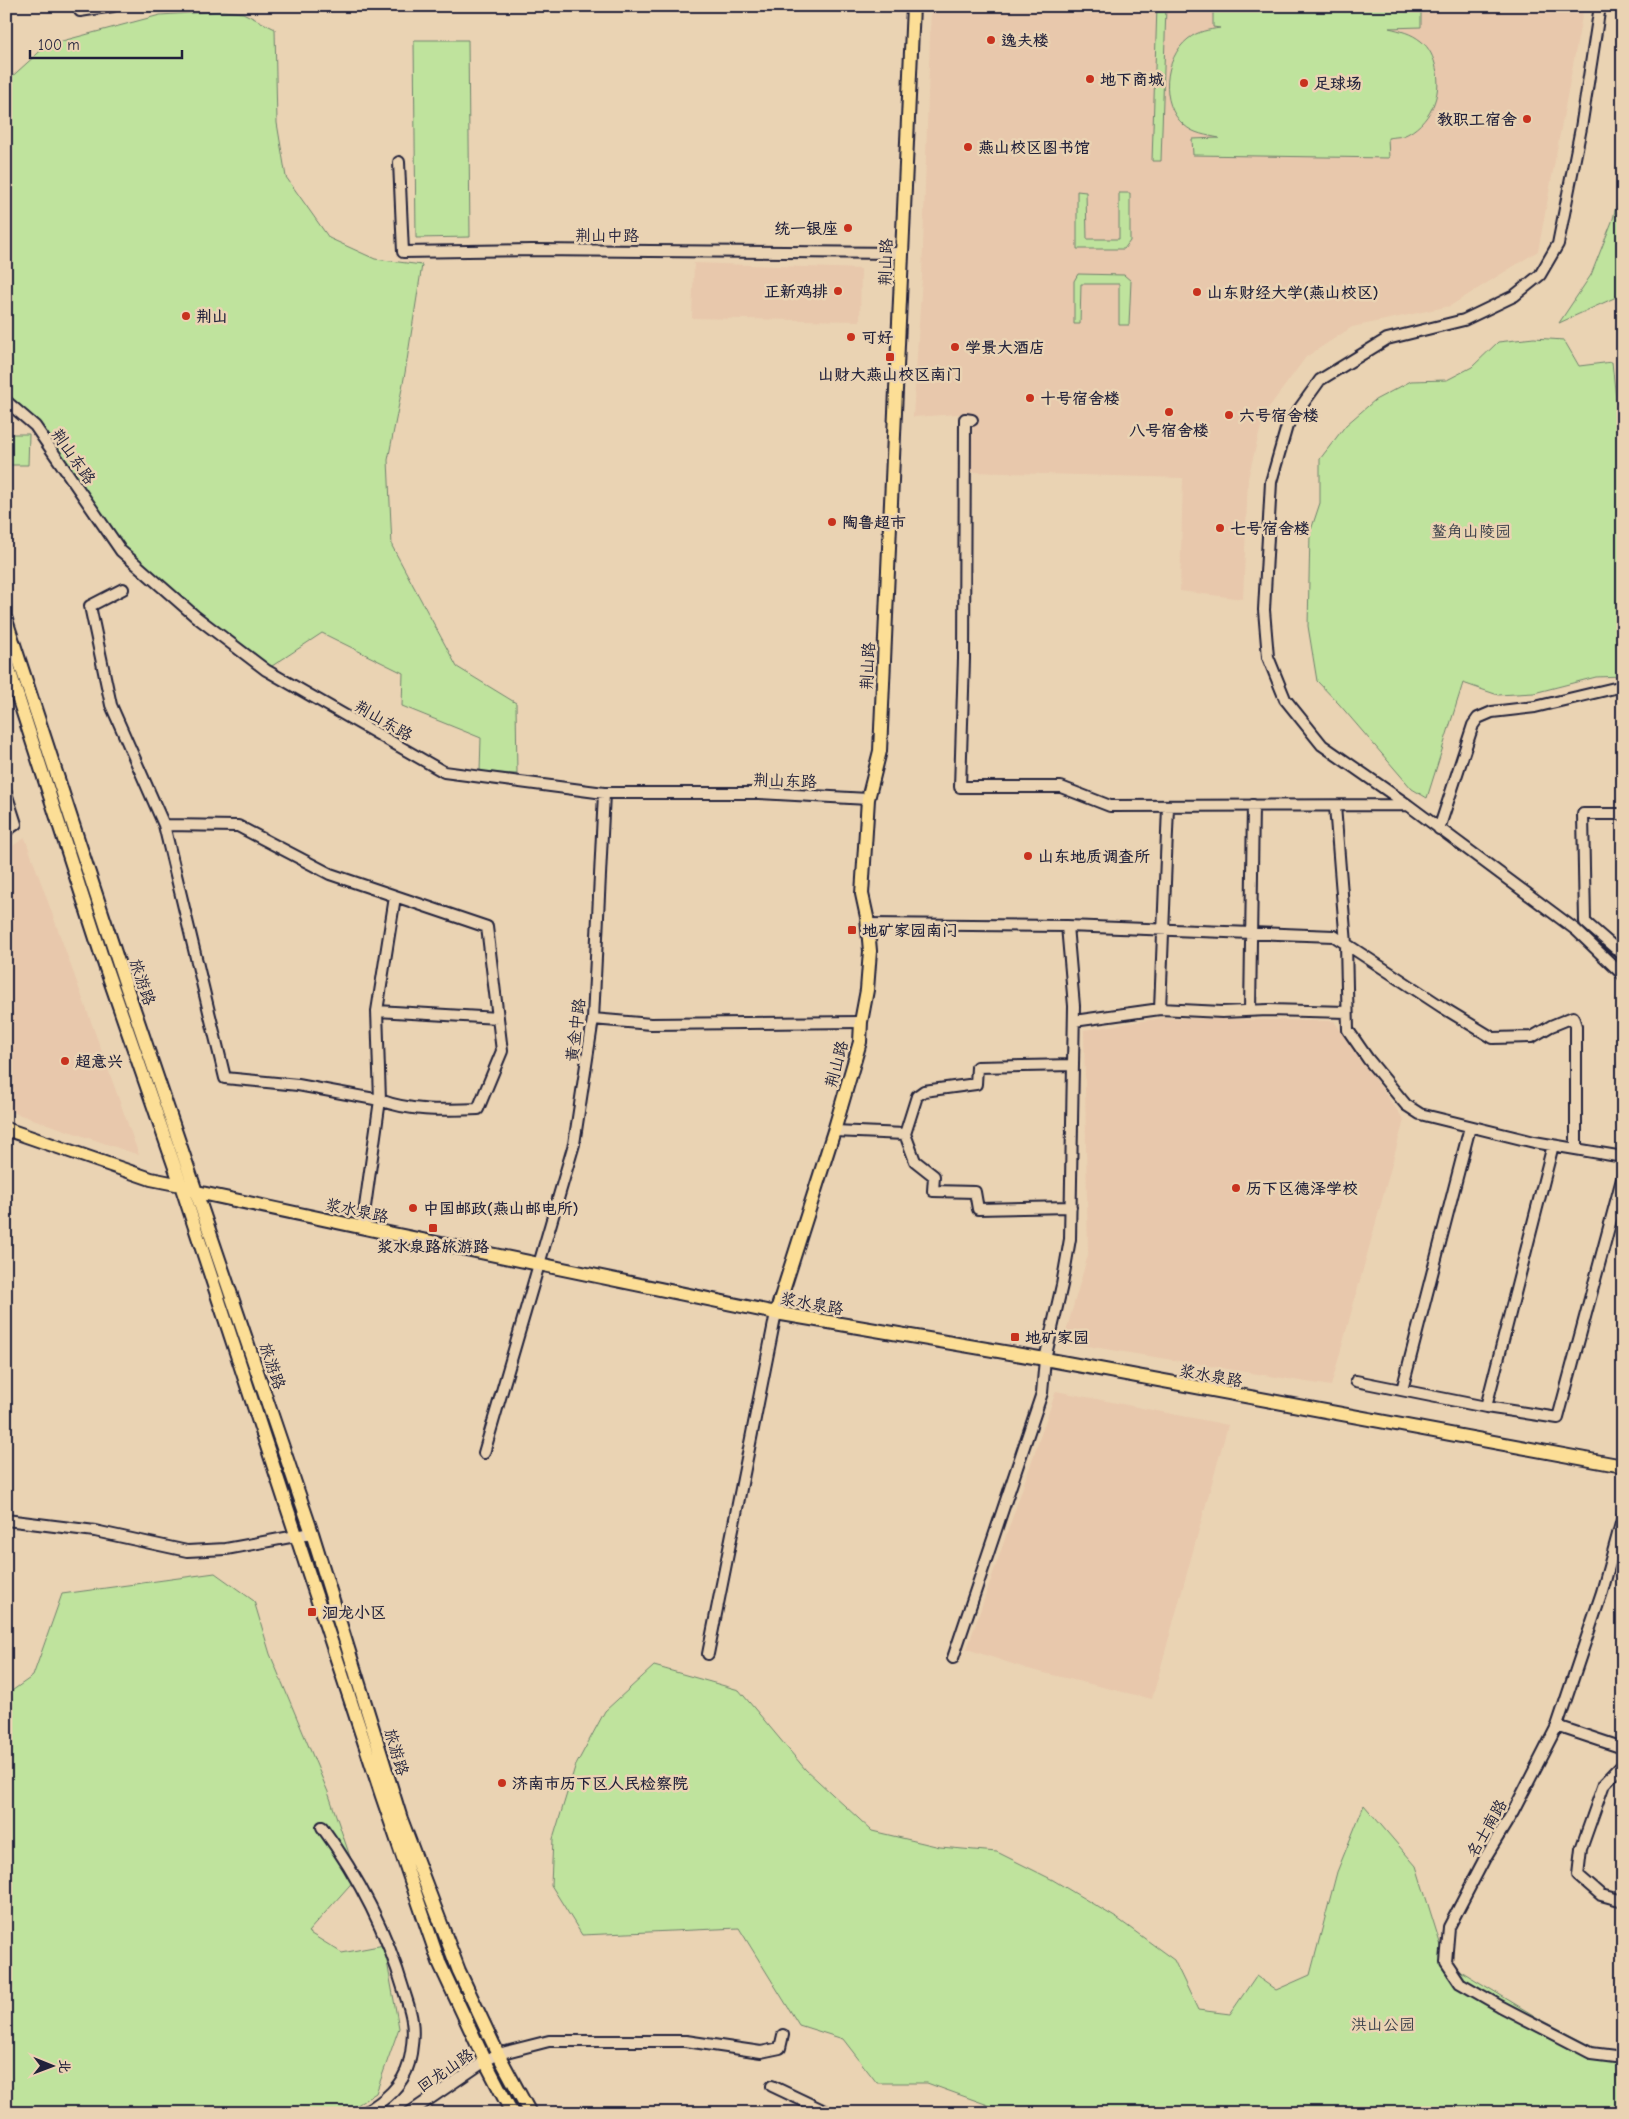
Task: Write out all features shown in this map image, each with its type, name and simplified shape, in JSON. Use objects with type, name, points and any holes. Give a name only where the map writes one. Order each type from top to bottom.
[{"type":"main road","name":"荆山路","points":[[776,1313],[834,1131],[860,1042],[861,1022],[868,980],[870,951],[862,894],[868,799],[880,751],[913,6]]},
{"type":"main road","name":"旅游路","points":[[6,620],[124,980],[312,1533],[401,1819],[459,1971],[498,2054],[530,2113]]},
{"type":"main road","name":"旅游路","points":[[6,660],[379,1787],[439,1962],[485,2061],[512,2113]]},
{"type":"main road","name":"浆水泉路","points":[[6,1129],[152,1179],[181,1185],[197,1192],[362,1228],[776,1313],[1045,1359],[1623,1466]]},
{"type":"street","points":[[80,11],[113,6]]},
{"type":"street","points":[[1600,6],[1582,128],[1558,244],[1540,275],[1514,296],[1464,320],[1387,338],[1320,380],[1287,426],[1270,482],[1264,610],[1268,657],[1284,699],[1322,745],[1408,805],[1576,930],[1623,975]]},
{"type":"street","name":"荆山中路","points":[[399,162],[403,252],[532,250],[901,253]]},
{"type":"street","name":"荆山东路","points":[[6,401],[34,426],[121,551],[195,616],[266,670],[444,772],[604,793],[759,794],[868,799]]},
{"type":"street","points":[[972,420],[965,419],[964,659],[960,787],[1061,787],[1110,806],[1408,805]]},
{"type":"street","points":[[123,589],[90,606],[111,705],[164,825],[225,1078],[298,1086],[380,1100],[397,1107],[433,1110],[478,1109],[502,1051],[487,927],[395,898],[330,874],[238,826],[164,825]]},
{"type":"street","points":[[1439,829],[1473,725],[1478,718],[1492,712],[1535,707],[1623,686]]},
{"type":"street","name":"黄金中路","points":[[484,1453],[574,1144],[593,1019],[604,793]]},
{"type":"street","points":[[6,794],[16,824],[6,831]]},
{"type":"street","points":[[1250,1011],[1253,805]]},
{"type":"street","points":[[1335,806],[1346,944],[1348,1030],[1368,1059],[1406,1104],[1420,1114],[1552,1145],[1623,1157]]},
{"type":"street","points":[[1160,1009],[1168,807]]},
{"type":"street","points":[[1623,814],[1583,814],[1585,922],[1623,955]]},
{"type":"street","points":[[362,1228],[380,1100],[377,1011],[395,898]]},
{"type":"street","points":[[867,924],[1067,926],[1334,936],[1493,1038],[1532,1037],[1551,1026],[1573,1017],[1576,1026],[1576,1149]]},
{"type":"street","points":[[953,1658],[1042,1393],[1045,1359],[1070,1239],[1074,1021],[1067,926]]},
{"type":"street","points":[[1074,1021],[1160,1009],[1222,1012],[1348,1012]]},
{"type":"street","points":[[377,1011],[498,1018]]},
{"type":"street","points":[[593,1019],[651,1024],[861,1022]]},
{"type":"street","points":[[1071,1207],[978,1209],[975,1192],[933,1191],[934,1176],[915,1161],[905,1134],[917,1096],[924,1091],[976,1084],[977,1067],[1073,1065]]},
{"type":"street","points":[[1402,1390],[1470,1127]]},
{"type":"street","points":[[834,1131],[905,1134]]},
{"type":"street","points":[[1486,1407],[1552,1145]]},
{"type":"street","points":[[1356,1381],[1486,1407],[1558,1418],[1623,1175]]},
{"type":"street","points":[[708,1654],[776,1313]]},
{"type":"street","name":"名士南路","points":[[1623,1516],[1602,1592],[1557,1726],[1513,1812],[1485,1858],[1449,1927],[1446,1962],[1460,1983],[1500,2006],[1591,2053],[1623,2058]]},
{"type":"street","points":[[6,1520],[95,1531],[187,1551],[226,1550],[312,1533]]},
{"type":"street","points":[[1557,1726],[1623,1748]]},
{"type":"street","points":[[1623,1764],[1604,1784],[1581,1849],[1578,1875],[1601,1894],[1623,1902]]},
{"type":"street","points":[[322,1827],[341,1853],[376,1918],[396,1964],[412,2020],[409,2063],[400,2084],[380,2104],[364,2113]]},
{"type":"street","name":"回龙山路","points":[[409,2113],[498,2054],[549,2041],[686,2041],[761,2052],[780,2048],[783,2035]]},
{"type":"street","points":[[772,2086],[829,2113]]},
{"type":"shaded area","name":"山东财经大学(燕山校区)","points":[[931,6],[1584,6],[1538,251],[1450,306],[1352,327],[1306,357],[1264,414],[1248,478],[1243,599],[1180,591],[1183,478],[971,472],[973,413],[913,417],[922,277]]},
{"type":"shaded area","points":[[694,263],[861,269],[860,321],[692,318]]},
{"type":"shaded area","points":[[25,838],[139,1155],[6,1110],[6,850]]},
{"type":"shaded area","name":"历下区德泽学校","points":[[1162,1018],[1334,1021],[1404,1120],[1331,1386],[1063,1342],[1088,1255],[1084,1030]]},
{"type":"shaded area","points":[[1056,1391],[1228,1425],[1152,1699],[1028,1669],[967,1649]]},
{"type":"green space","points":[[1157,6],[1166,7],[1161,161],[1152,161]]},
{"type":"green space","points":[[1213,7],[1421,8],[1421,27],[1389,28],[1417,38],[1424,43],[1431,53],[1438,78],[1436,98],[1432,108],[1421,124],[1412,131],[1403,136],[1388,138],[1389,158],[1193,155],[1192,139],[1219,138],[1196,132],[1184,125],[1176,116],[1171,105],[1168,94],[1168,81],[1170,69],[1180,47],[1192,36],[1207,30],[1220,28],[1213,27]]},
{"type":"green space","points":[[223,11],[243,13],[275,29],[277,123],[286,177],[329,238],[375,259],[422,265],[405,373],[388,460],[392,546],[457,667],[516,703],[517,774],[480,772],[481,738],[402,706],[403,673],[322,633],[266,670],[121,551],[35,426],[6,401],[7,81],[47,45],[160,15]]},
{"type":"green space","points":[[414,40],[468,40],[470,237],[416,238]]},
{"type":"green space","points":[[1623,177],[1623,294],[1559,323],[1591,275],[1613,219]]},
{"type":"green space","points":[[1077,191],[1086,192],[1087,239],[1119,239],[1119,193],[1130,193],[1130,241],[1124,249],[1077,249]]},
{"type":"green space","points":[[1078,274],[1124,275],[1131,281],[1129,325],[1119,325],[1119,284],[1081,284],[1080,324],[1074,324],[1074,281]]},
{"type":"green space","name":"鳌角山陵园","points":[[1534,338],[1564,340],[1579,366],[1612,362],[1623,465],[1623,676],[1596,677],[1534,693],[1498,695],[1463,683],[1427,798],[1412,789],[1317,681],[1308,626],[1310,533],[1320,503],[1320,459],[1346,425],[1375,400],[1411,381],[1447,380],[1472,367],[1498,342]]},
{"type":"green space","points":[[6,434],[29,434],[28,465],[6,465]]},
{"type":"green space","points":[[215,1573],[254,1601],[270,1654],[328,1792],[357,1877],[308,1932],[342,1953],[384,1945],[399,2028],[376,2093],[345,2113],[6,2113],[6,1695],[33,1676],[62,1594]]},
{"type":"green space","name":"洪山公园","points":[[654,1666],[739,1690],[805,1769],[872,1831],[940,1847],[997,1852],[1053,1880],[1118,1919],[1174,1960],[1198,2010],[1230,2014],[1256,1976],[1276,1990],[1310,1975],[1337,1872],[1364,1805],[1416,1866],[1446,1962],[1538,2018],[1623,2062],[1623,2113],[1001,2113],[988,2105],[927,2083],[877,2083],[843,2039],[799,2025],[739,1928],[582,1935],[551,1885],[553,1839],[575,1767],[605,1711]]},
{"type":"place","name":"逸夫楼","points":[[991,40]]},
{"type":"place","name":"地下商城","points":[[1090,79]]},
{"type":"place","name":"足球场","points":[[1304,83]]},
{"type":"place","name":"教职工宿舍","points":[[1527,119]]},
{"type":"place","name":"燕山校区图书馆","points":[[968,147]]},
{"type":"place","name":"统一银座","points":[[848,228]]},
{"type":"place","name":"正新鸡排","points":[[838,291]]},
{"type":"place","name":"山东财经大学(燕山校区)","points":[[1197,292]]},
{"type":"place","name":"荆山","points":[[186,316]]},
{"type":"place","name":"可好","points":[[851,337]]},
{"type":"place","name":"学景大酒店","points":[[955,347]]},
{"type":"place","name":"山财大燕山校区南门","points":[[890,357]]},
{"type":"place","name":"十号宿舍楼","points":[[1030,398]]},
{"type":"place","name":"八号宿舍楼","points":[[1169,412]]},
{"type":"place","name":"六号宿舍楼","points":[[1229,415]]},
{"type":"place","name":"陶鲁超市","points":[[832,522]]},
{"type":"place","name":"七号宿舍楼","points":[[1220,528]]},
{"type":"place","name":"山东地质调查所","points":[[1028,856]]},
{"type":"place","name":"地矿家园南门","points":[[852,930]]},
{"type":"place","name":"超意兴","points":[[65,1061]]},
{"type":"place","name":"历下区德泽学校","points":[[1236,1188]]},
{"type":"place","name":"中国邮政(燕山邮电所)","points":[[413,1208]]},
{"type":"place","name":"浆水泉路旅游路","points":[[433,1228]]},
{"type":"place","name":"地矿家园","points":[[1015,1337]]},
{"type":"place","name":"洄龙小区","points":[[312,1612]]},
{"type":"place","name":"济南市历下区人民检察院","points":[[502,1783]]}]
